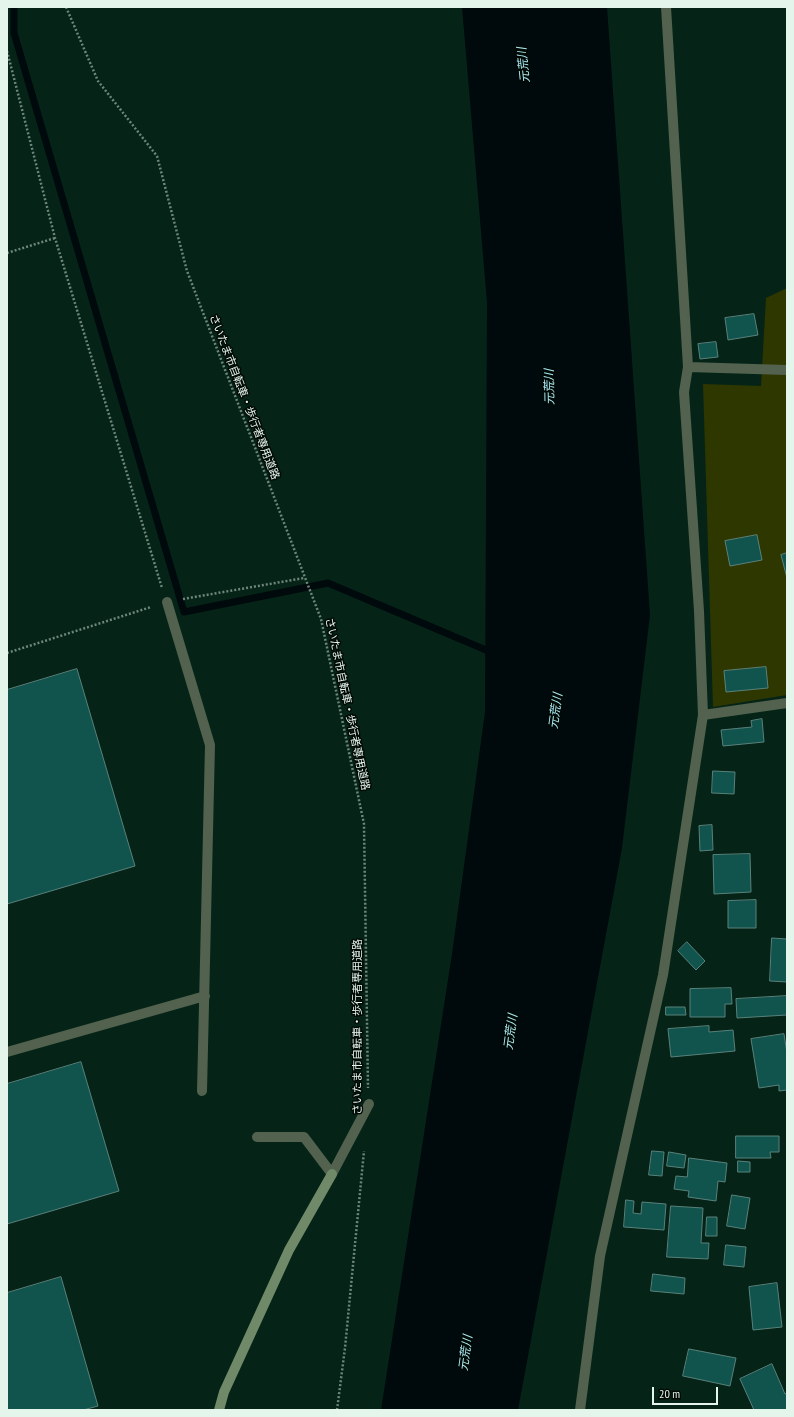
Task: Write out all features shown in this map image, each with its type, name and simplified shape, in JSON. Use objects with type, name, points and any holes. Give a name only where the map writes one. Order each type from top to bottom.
[{"type":"street","points":[[580,1410],[600,1256],[663,975],[703,716],[699,611],[684,392],[688,367],[666,7]]},
{"type":"street","points":[[688,367],[787,370]]},
{"type":"street","points":[[167,602],[210,745],[202,1091]]},
{"type":"street","points":[[703,716],[787,703]]},
{"type":"street","points":[[7,1052],[205,996]]},
{"type":"street","points":[[219,1410],[224,1392],[289,1250],[332,1174],[368,1104]]},
{"type":"street","points":[[257,1136],[304,1137],[332,1174]]},
{"type":"path","name":"さいたま市自転車・歩行者専用道路","points":[[66,7],[98,81],[157,156],[188,271],[321,619],[364,824],[368,1104]]},
{"type":"path","points":[[7,51],[55,238],[167,602]]},
{"type":"path","points":[[7,253],[55,238]]},
{"type":"path","points":[[7,653],[167,602],[305,579]]},
{"type":"path","points":[[336,1410],[345,1348],[365,1143]]},
{"type":"green space","points":[[787,288],[787,695],[713,707],[703,384],[761,386],[766,298]]},
{"type":"water","name":"元荒川","points":[[462,7],[607,7],[650,615],[622,848],[518,1410],[381,1410],[452,954],[485,712],[487,302]]},
{"type":"building","points":[[754,314],[758,335],[728,340],[725,318]]},
{"type":"building","points":[[716,342],[718,357],[700,359],[698,344]]},
{"type":"building","points":[[757,535],[762,560],[730,566],[725,541]]},
{"type":"building","points":[[787,553],[787,578],[781,555]]},
{"type":"building","points":[[766,667],[768,688],[726,692],[724,671]]},
{"type":"building","points":[[77,669],[135,866],[7,904],[7,690]]},
{"type":"building","points":[[762,719],[764,742],[723,746],[721,730],[752,727],[751,721]]},
{"type":"building","points":[[713,771],[735,772],[734,794],[712,793]]},
{"type":"building","points":[[712,825],[713,850],[700,851],[699,826]]},
{"type":"building","points":[[750,854],[751,892],[714,894],[713,855]]},
{"type":"building","points":[[756,900],[756,928],[728,928],[728,901]]},
{"type":"building","points":[[772,938],[787,939],[787,982],[770,981]]},
{"type":"building","points":[[687,942],[705,961],[696,970],[678,951]]},
{"type":"building","points":[[731,988],[732,1004],[725,1004],[725,1017],[690,1017],[690,989]]},
{"type":"building","points":[[787,996],[787,1015],[737,1018],[736,999]]},
{"type":"building","points":[[666,1007],[685,1007],[686,1015],[666,1015]]},
{"type":"building","points":[[709,1026],[709,1032],[733,1030],[735,1051],[671,1057],[668,1029]]},
{"type":"building","points":[[784,1034],[787,1053],[787,1090],[779,1091],[779,1085],[759,1088],[751,1039]]},
{"type":"building","points":[[81,1062],[119,1191],[7,1224],[7,1084]]},
{"type":"building","points":[[736,1136],[779,1136],[779,1152],[770,1152],[771,1158],[736,1158]]},
{"type":"building","points":[[652,1151],[664,1152],[662,1176],[649,1175]]},
{"type":"building","points":[[669,1152],[686,1155],[684,1168],[667,1166]]},
{"type":"building","points":[[689,1158],[727,1163],[725,1182],[718,1181],[716,1201],[688,1197],[689,1191],[674,1189],[676,1176],[687,1177]]},
{"type":"building","points":[[738,1161],[750,1162],[750,1172],[738,1172]]},
{"type":"building","points":[[732,1195],[750,1198],[745,1229],[727,1226]]},
{"type":"building","points":[[626,1200],[634,1201],[633,1213],[641,1214],[642,1202],[666,1204],[664,1230],[624,1227]]},
{"type":"building","points":[[671,1206],[703,1208],[701,1243],[709,1243],[708,1259],[667,1257]]},
{"type":"building","points":[[707,1217],[717,1217],[717,1236],[706,1236]]},
{"type":"building","points":[[726,1245],[746,1247],[744,1267],[724,1265]]},
{"type":"building","points":[[653,1274],[685,1278],[684,1294],[651,1291]]},
{"type":"building","points":[[61,1277],[98,1406],[83,1410],[7,1410],[7,1293]]},
{"type":"building","points":[[777,1283],[782,1327],[753,1330],[749,1287]]},
{"type":"building","points":[[689,1349],[736,1358],[730,1386],[683,1376]]},
{"type":"building","points":[[772,1364],[785,1394],[787,1393],[787,1410],[754,1410],[740,1379]]},
{"type":"waterway","points":[[14,7],[14,33],[184,612],[328,583],[493,653]]}]
